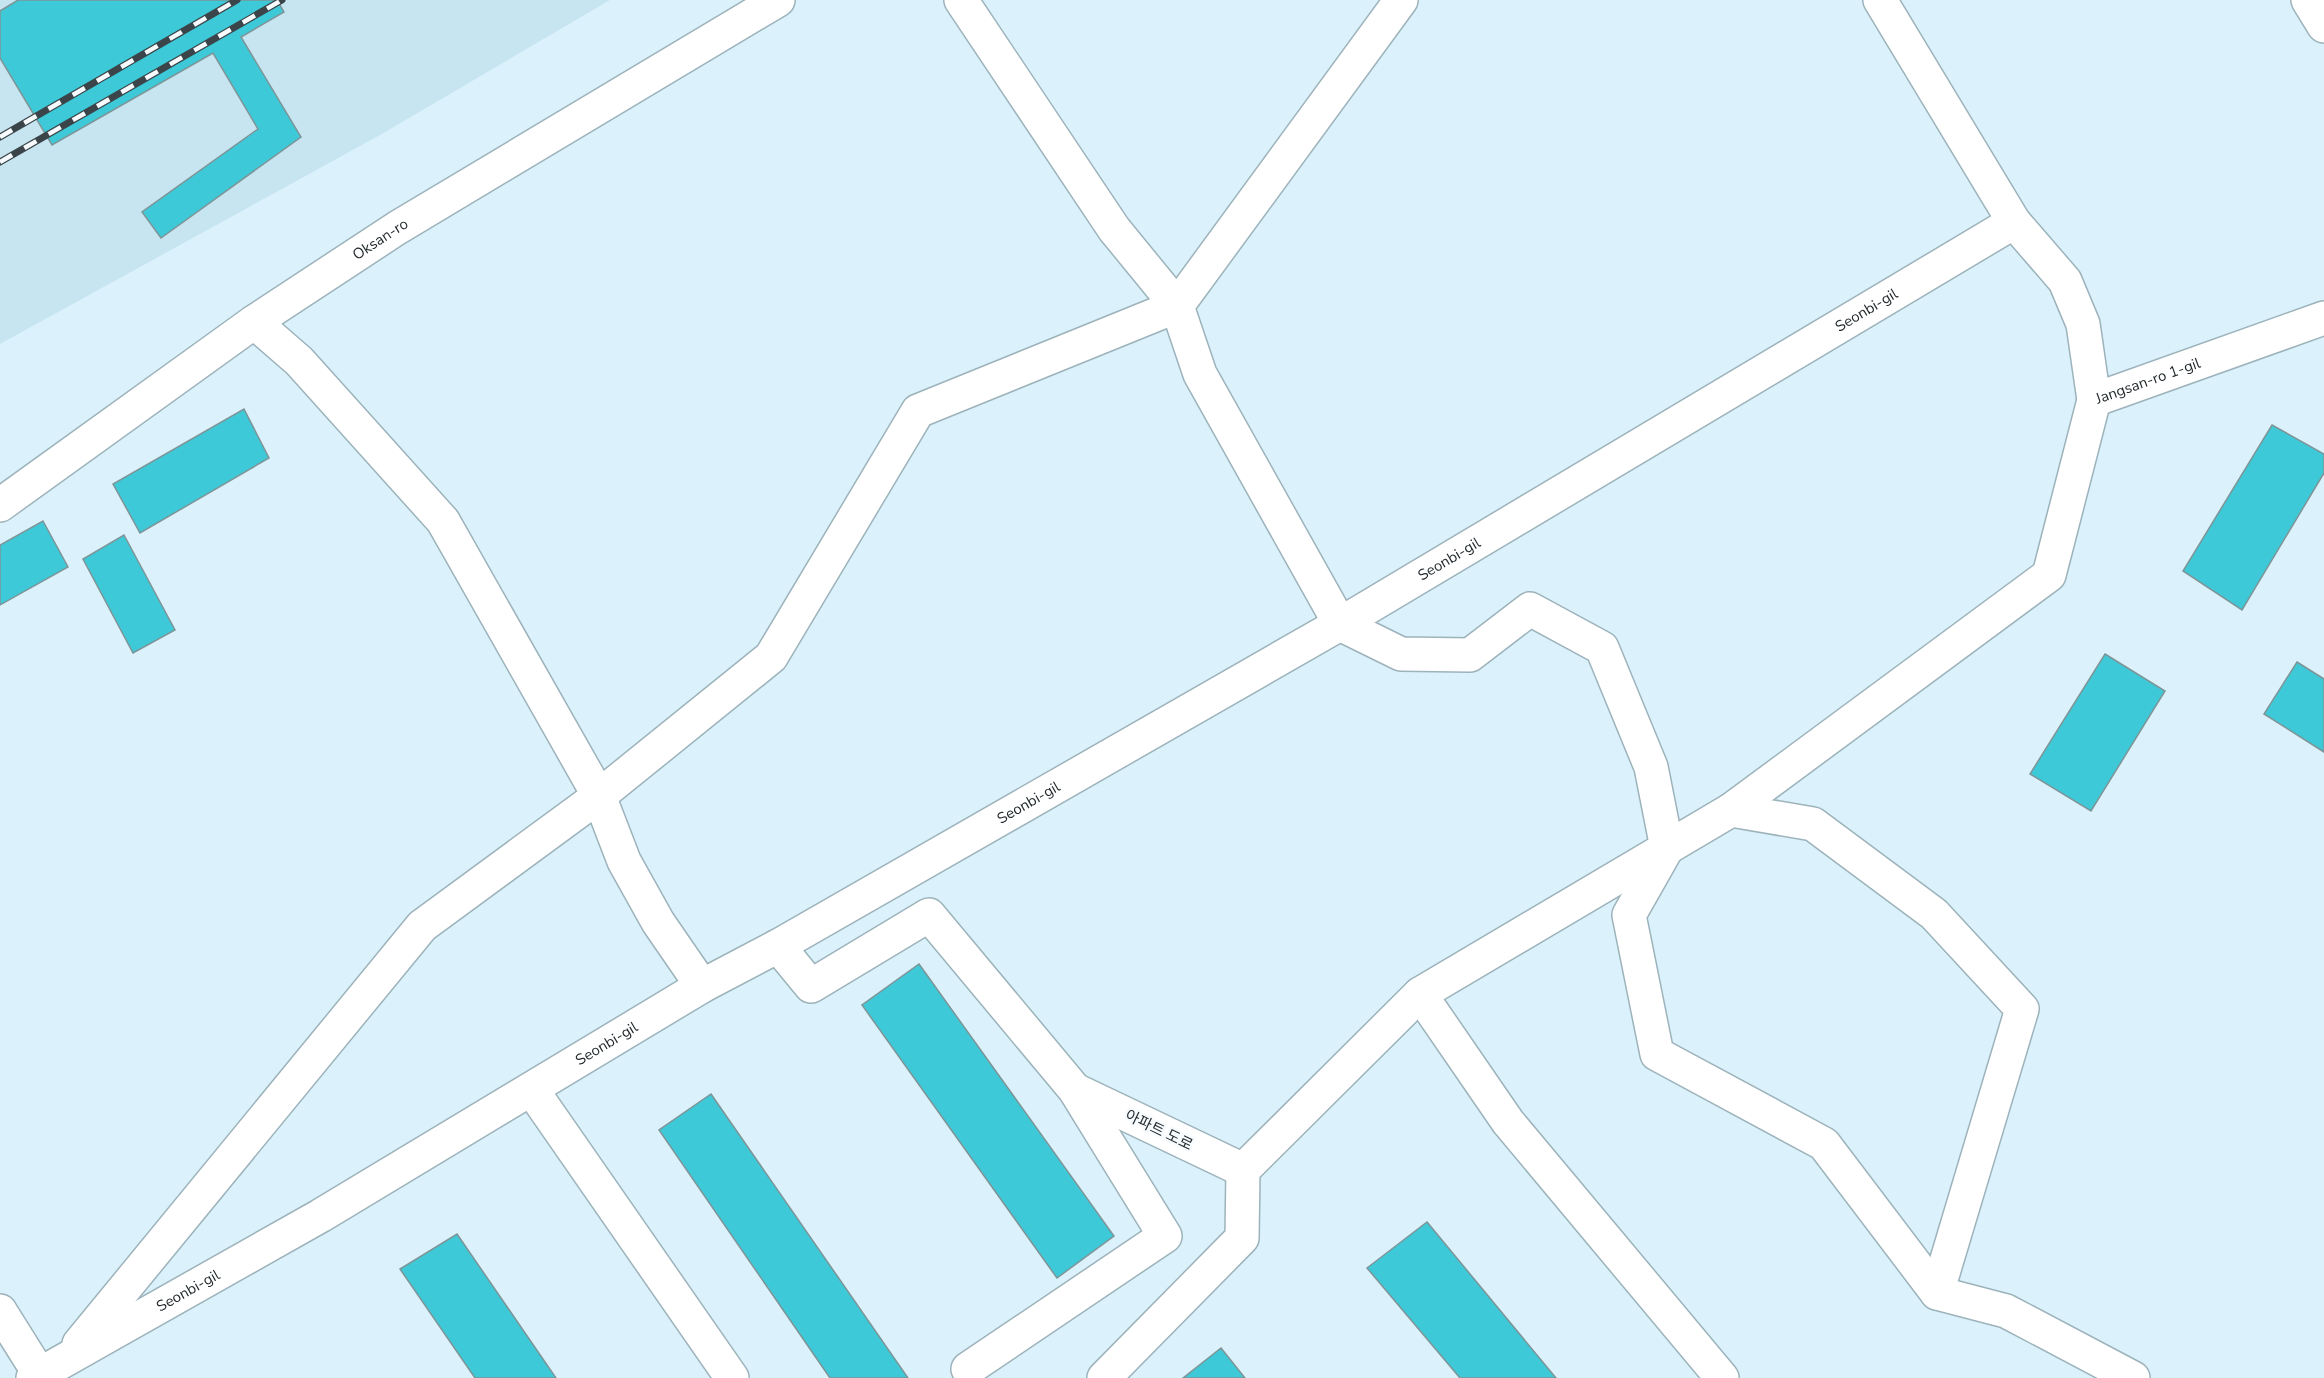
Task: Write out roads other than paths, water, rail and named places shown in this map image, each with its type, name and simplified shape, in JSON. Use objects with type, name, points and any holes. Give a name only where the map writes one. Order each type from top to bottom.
[{"type":"street","name":"Oksan-ro","points":[[0,505],[254,322],[398,228],[778,0]]},
{"type":"street","points":[[961,0],[1114,229],[1177,306],[1200,374],[1340,624],[1401,654],[1470,655],[1530,609],[1602,648],[1651,766],[1667,848],[1629,915],[1657,1054],[1824,1144],[1937,1293],[2006,1311],[2133,1378]]},
{"type":"street","points":[[0,1311],[45,1373],[422,926],[599,796],[771,657],[918,411],[1177,306],[1401,0]]},
{"type":"street","name":"Jangsan-ro 1-gil","points":[[1880,0],[2014,222],[2065,281],[2083,324],[2094,400],[2324,318]]},
{"type":"street","points":[[2308,0],[2324,26]]},
{"type":"street","name":"Seonbi-gil","points":[[45,1373],[320,1216],[702,986],[778,946],[1340,624],[2014,222]]},
{"type":"street","points":[[254,322],[299,361],[443,521],[599,796],[624,861],[658,922],[702,986]]},
{"type":"street","points":[[1104,1378],[1242,1238],[1243,1170],[1420,994],[1731,810],[2049,575],[2094,400]]},
{"type":"street","points":[[1731,810],[1814,824],[1934,914],[2022,1009],[1937,1293]]},
{"type":"street","points":[[778,946],[812,986],[929,915],[1075,1090],[1165,1236],[968,1369]]},
{"type":"street","points":[[1420,994],[1508,1122],[1722,1378]]},
{"type":"street","points":[[532,1090],[732,1378]]},
{"type":"street","name":"아파트 도로","points":[[1075,1090],[1243,1170]]},
{"type":"railway","points":[[0,137],[237,0]]},
{"type":"railway","points":[[0,162],[282,0]]}]
